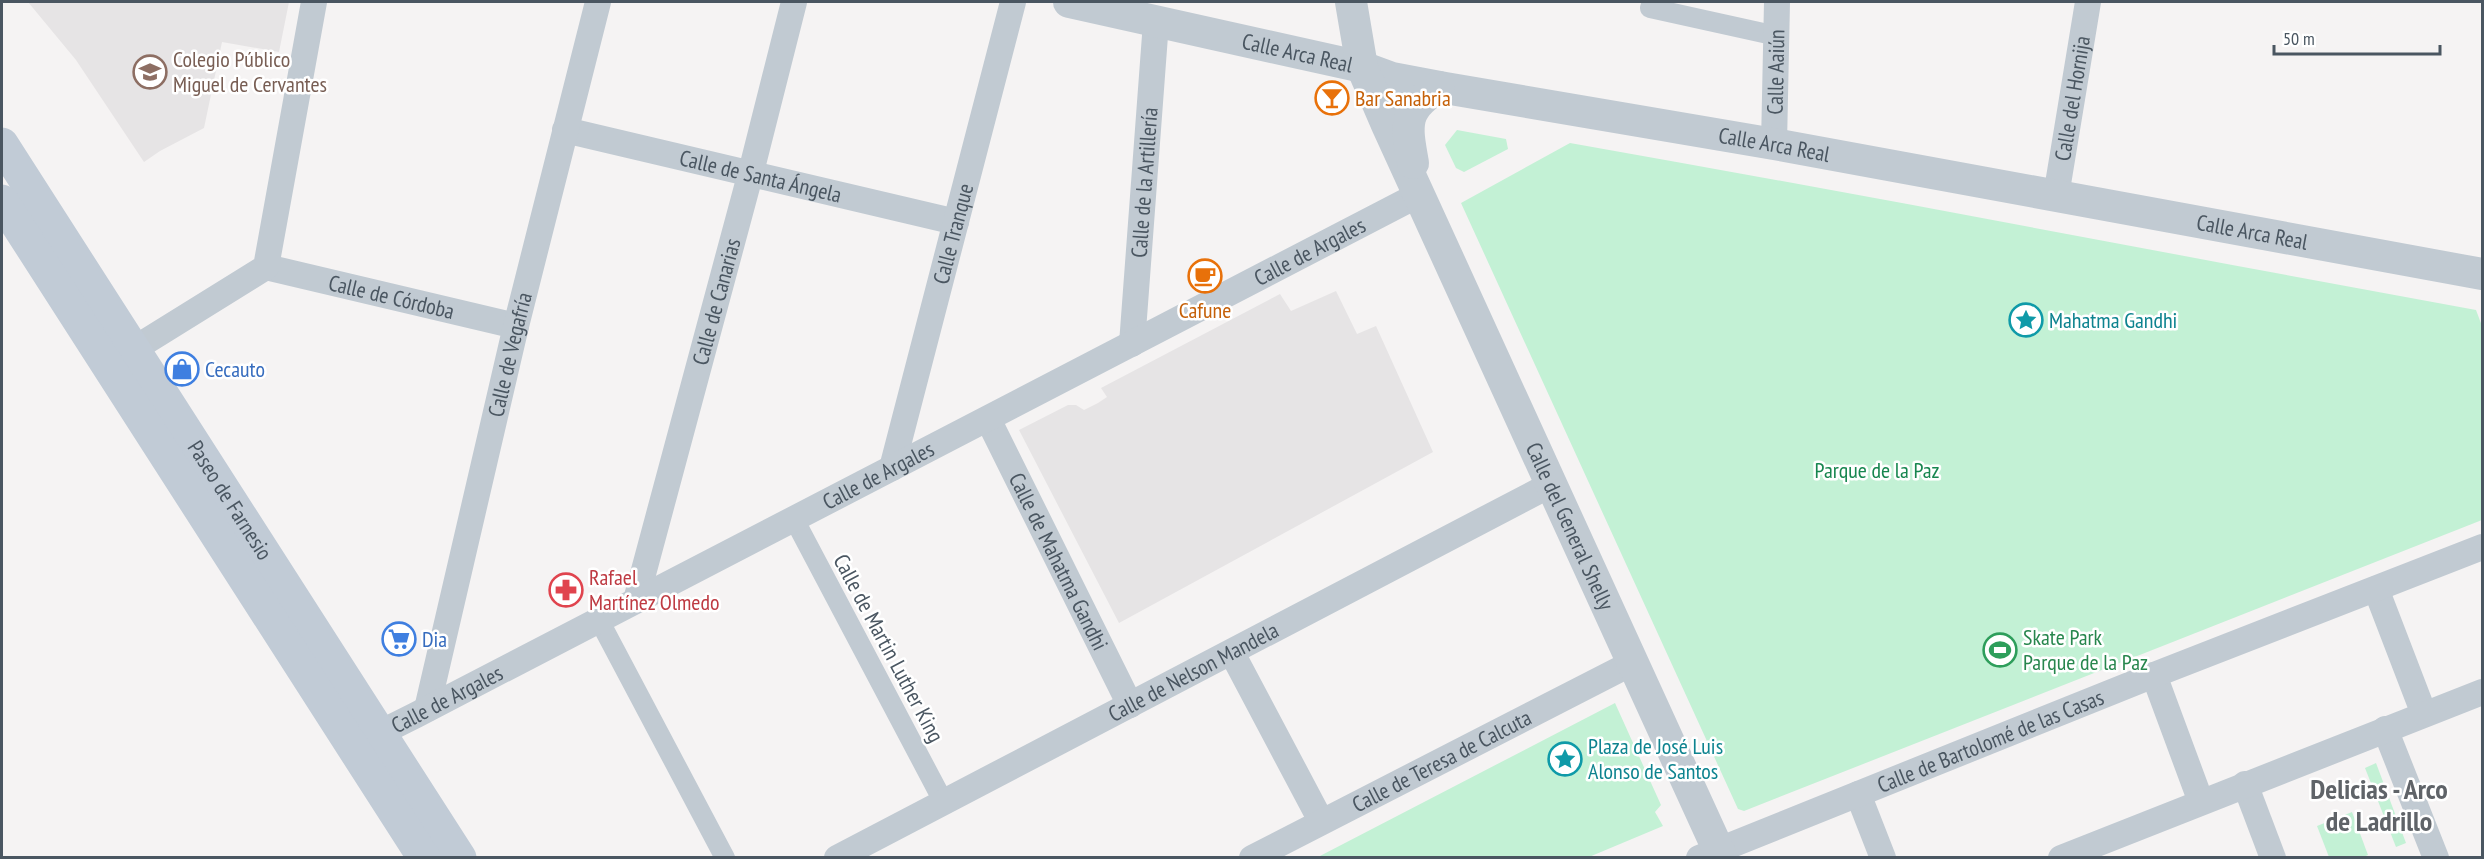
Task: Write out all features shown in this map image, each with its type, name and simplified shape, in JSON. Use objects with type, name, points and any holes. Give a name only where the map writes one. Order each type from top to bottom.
[{"type":"main road","name":"Paseo de Farnesio","points":[[2,144],[460,858]]},
{"type":"main road","name":"Paseo de Farnesio","points":[[2,201],[424,858]]},
{"type":"street","points":[[134,350],[266,267],[314,2]]},
{"type":"street","name":"Calle de Vegafría","points":[[427,709],[516,326],[598,2]]},
{"type":"street","name":"Calle de Canarias","points":[[636,600],[751,172],[794,2]]},
{"type":"street","name":"Calle Tranque","points":[[892,468],[1013,2]]},
{"type":"street","name":"Calle Arca Real","points":[[1069,2],[1362,67],[1392,78],[1774,144],[2482,274]]},
{"type":"street","name":"Calle del General Shelly","points":[[1351,2],[1362,67],[1550,485],[1697,798],[1713,855]]},
{"type":"street","name":"Calle Aaiún","points":[[1774,144],[1777,2]]},
{"type":"street","name":"Calle del Hornija","points":[[2056,196],[2088,2]]},
{"type":"street","points":[[1650,9],[1777,36]]},
{"type":"street","name":"Calle de la Artillería","points":[[1132,344],[1156,22]]},
{"type":"street","name":"Calle del General Shelly","points":[[1418,195],[1408,137],[1409,121],[1413,108],[1422,97],[1439,87]]},
{"type":"street","name":"Calle de Santa Ángela","points":[[565,130],[956,222]]},
{"type":"street","name":"Calle de Argales","points":[[334,718],[380,733],[1418,195]]},
{"type":"street","name":"Calle de Córdoba","points":[[266,267],[516,326]]},
{"type":"street","name":"Calle de Mahatma Gandhi","points":[[988,419],[1130,705]]},
{"type":"street","name":"Calle de Nelson Mandela","points":[[837,858],[864,851],[943,801],[1550,485]]},
{"type":"street","name":"Calle de Martin Luther King","points":[[793,517],[943,801]]},
{"type":"street","name":"Calle de Bartolomé de las Casas","points":[[1713,855],[2154,675],[2482,547]]},
{"type":"street","points":[[2376,589],[2424,714]]},
{"type":"street","points":[[599,620],[725,858]]},
{"type":"street","points":[[1232,652],[1321,821]]},
{"type":"street","name":"Calle de Teresa de Calcuta","points":[[1252,858],[1632,663]]},
{"type":"street","points":[[2154,675],[2201,802]]},
{"type":"street","points":[[2061,858],[2482,692]]},
{"type":"street","points":[[2385,729],[2436,858]]},
{"type":"street","points":[[2245,784],[2273,858]]},
{"type":"street","points":[[1858,794],[1883,858]]},
{"type":"shaded area","name":"Colegio Público Miguel de Cervantes","points":[[28,2],[289,2],[279,52],[222,42],[204,128],[144,162],[76,60]]},
{"type":"shaded area","points":[[1336,291],[1357,334],[1376,326],[1433,452],[1119,623],[1019,430],[1068,405],[1076,405],[1084,410],[1098,403],[1107,397],[1101,388],[1280,294],[1291,311]]},
{"type":"green space","points":[[1457,130],[1506,139],[1508,149],[1464,172],[1456,168],[1445,145]]},
{"type":"green space","name":"Parque de la Paz","points":[[1570,143],[2476,310],[2482,326],[2482,520],[1744,811],[1738,809],[1461,203]]},
{"type":"green space","name":"Plaza de José Luis Alonso de Santos","points":[[1615,703],[1661,805],[1655,812],[1663,826],[1589,857],[1318,857]]},
{"type":"green space","points":[[2376,763],[2406,843],[2396,847],[2365,768]]},
{"type":"green space","points":[[2352,812],[2368,855],[2329,857],[2317,826]]},
{"type":"place","name":"Colegio Público Miguel de Cervantes","points":[[150,72]]},
{"type":"place","name":"Bar Sanabria","points":[[1332,98]]},
{"type":"place","name":"Cafune","points":[[1205,276]]},
{"type":"place","name":"Mahatma Gandhi","points":[[2026,320]]},
{"type":"place","name":"Cecauto","points":[[182,369]]},
{"type":"place","name":"Rafael Martínez Olmedo","points":[[566,590]]},
{"type":"place","name":"Dia","points":[[399,639]]},
{"type":"place","name":"Skate Park Parque de la Paz","points":[[2000,650]]},
{"type":"place","name":"Plaza de José Luis Alonso de Santos","points":[[1565,759]]},
{"type":"district","name":"Delicias - Arco de Ladrillo","points":[[2379,804]]}]
